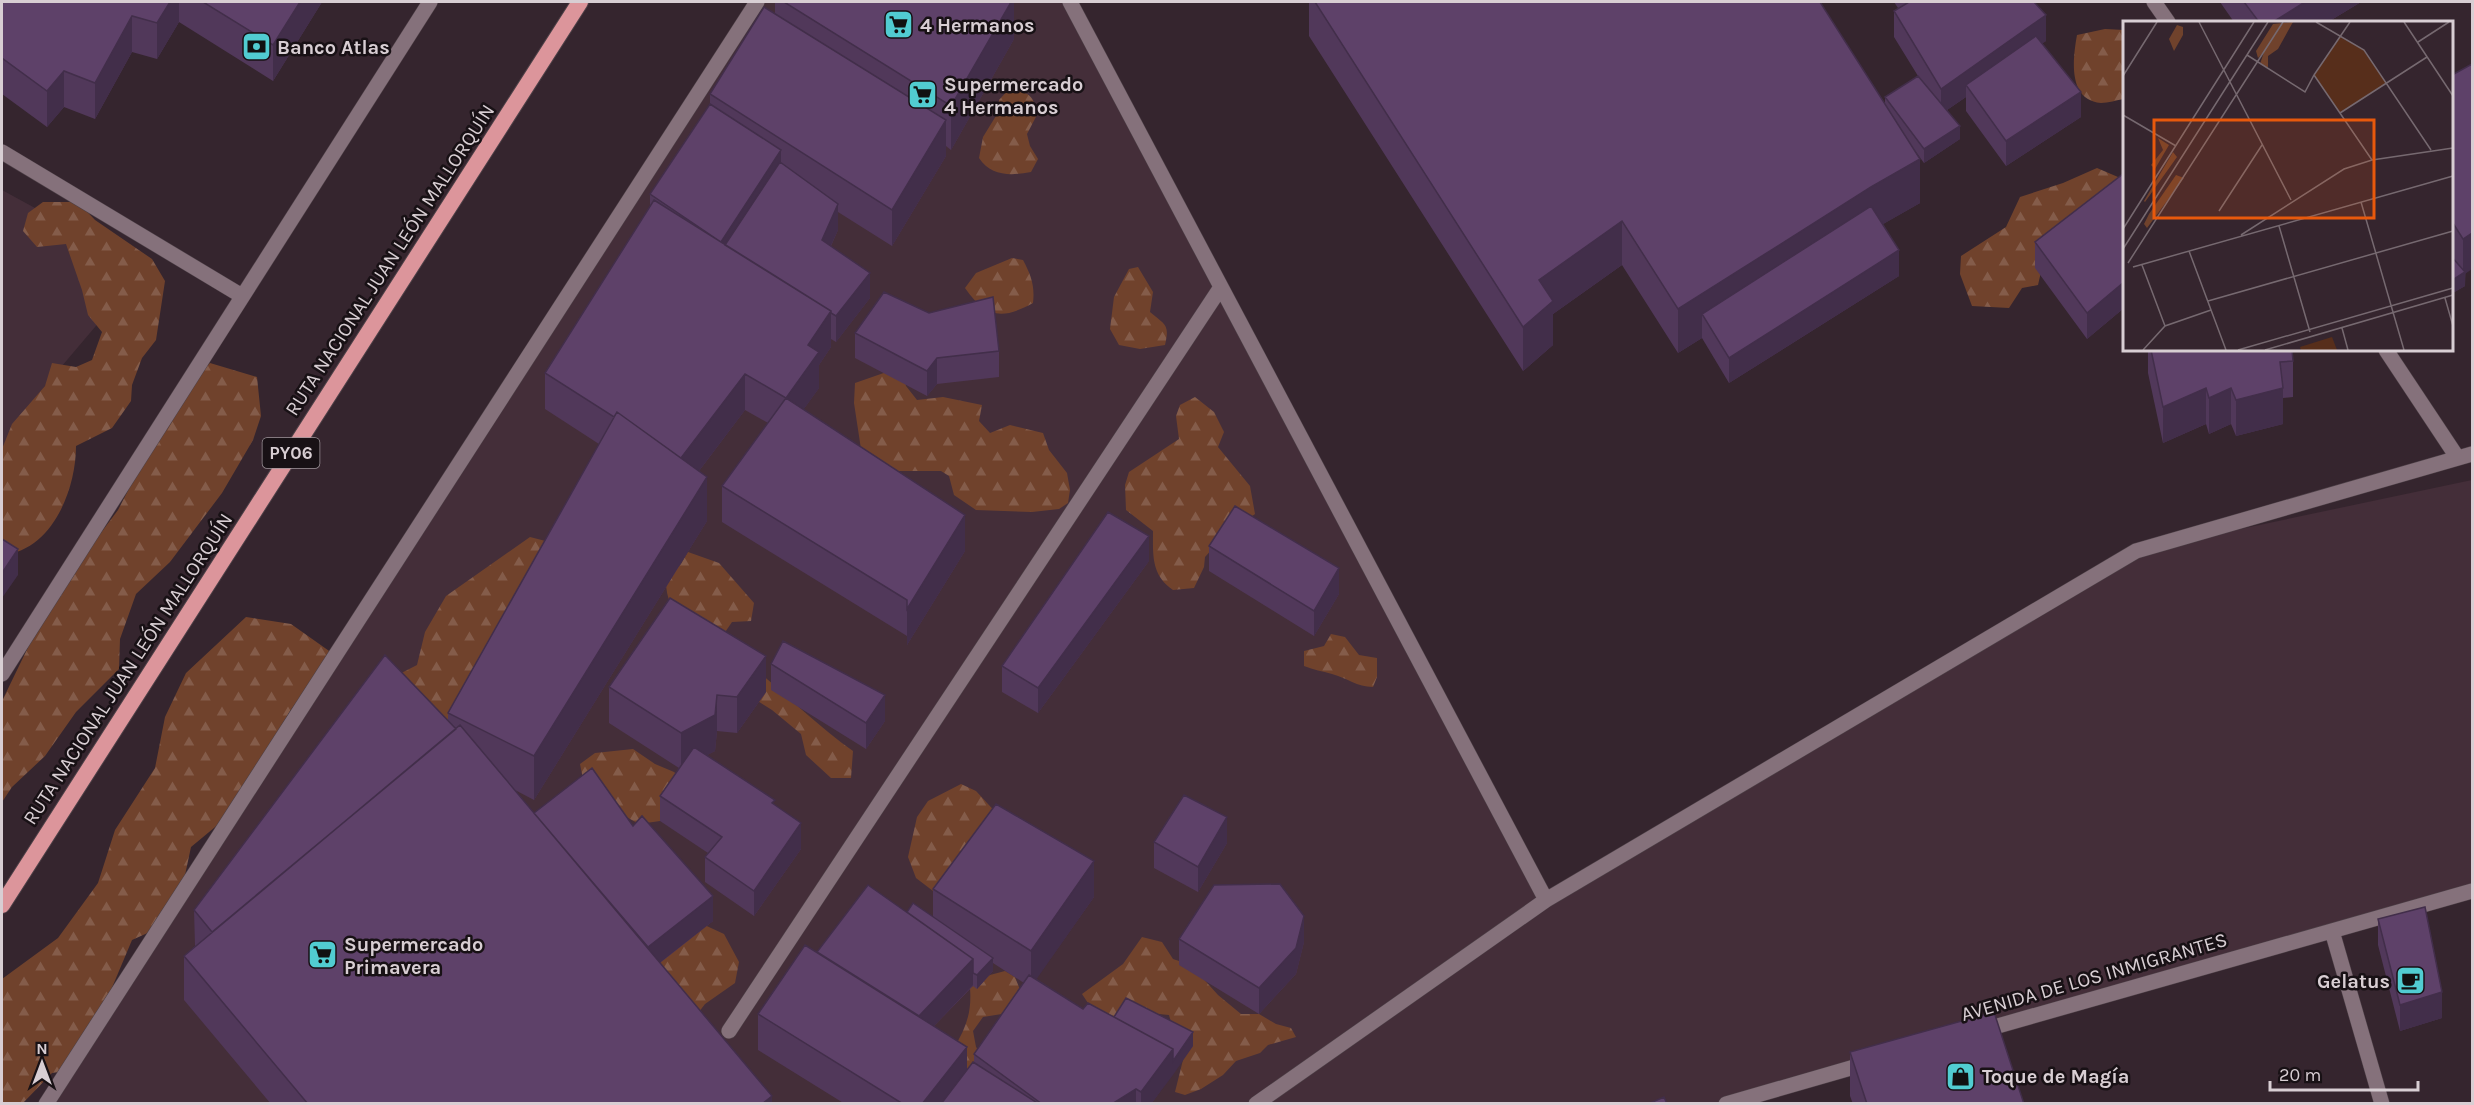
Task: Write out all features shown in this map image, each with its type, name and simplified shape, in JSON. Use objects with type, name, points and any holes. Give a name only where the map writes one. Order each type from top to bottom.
[{"type":"highway","name":"RUTA NACIONAL JUAN LEÓN MALLORQUÍN","points":[[2,905],[580,2]]},
{"type":"street","points":[[2,674],[430,2]]},
{"type":"street","points":[[46,1104],[757,2]]},
{"type":"street","points":[[1070,2],[1546,900]]},
{"type":"street","points":[[2154,2],[2167,21]]},
{"type":"street","points":[[2,152],[242,296]]},
{"type":"street","points":[[729,1031],[1221,287]]},
{"type":"street","points":[[1256,1104],[1546,900],[2136,551],[2465,455],[2387,351]]},
{"type":"street","name":"AVENIDA DE LOS INMIGRANTES","points":[[1966,1035],[2472,891]]},
{"type":"street","points":[[2332,931],[2382,1104]]},
{"type":"street","points":[[1726,1104],[1886,1058]]},
{"type":"shaded area","points":[[755,2],[1071,2],[1546,899],[2136,551],[2472,480],[2472,891],[1727,1103],[38,1104]]},
{"type":"shaded area","points":[[2,190],[145,268],[45,386],[2,451]]},
{"type":"green space","points":[[2105,29],[2123,30],[2123,99],[2101,103],[2090,100],[2082,94],[2077,86],[2074,66],[2077,35]]},
{"type":"green space","points":[[1009,89],[1029,95],[1038,113],[1027,134],[1030,146],[1038,159],[1031,172],[1002,173],[989,168],[979,158],[983,137],[999,111],[999,100]]},
{"type":"green space","points":[[2097,168],[2118,177],[2123,199],[2043,263],[2038,285],[2022,288],[2009,308],[1972,306],[1960,274],[1961,256],[2006,227],[2020,197],[2063,183]]},
{"type":"green space","points":[[43,202],[78,202],[95,220],[152,259],[165,281],[156,340],[142,358],[132,385],[131,401],[112,428],[76,446],[75,463],[66,499],[58,516],[47,530],[35,542],[20,551],[2,555],[2,449],[12,424],[45,386],[52,363],[76,367],[92,360],[102,332],[88,315],[66,244],[37,247],[23,231],[28,213]]},
{"type":"green space","points":[[1012,258],[1023,260],[1026,265],[1033,286],[1033,303],[1012,312],[995,313],[980,305],[965,288],[976,273]]},
{"type":"green space","points":[[1138,267],[1153,292],[1150,312],[1165,326],[1167,333],[1165,345],[1140,349],[1119,345],[1110,329],[1114,297],[1129,269]]},
{"type":"green space","points":[[210,363],[257,377],[261,416],[253,440],[222,493],[170,562],[136,594],[120,639],[119,669],[76,712],[45,756],[12,787],[2,802],[2,701],[52,598],[118,510],[179,391]]},
{"type":"green space","points":[[901,367],[906,386],[917,400],[943,397],[982,405],[979,421],[990,433],[1010,425],[1043,433],[1049,450],[1067,473],[1070,490],[1068,503],[1059,509],[1032,512],[976,510],[954,495],[949,476],[941,471],[894,471],[861,449],[854,403],[855,383]]},
{"type":"green space","points":[[1195,397],[1214,412],[1224,432],[1218,447],[1250,486],[1255,514],[1222,538],[1205,557],[1204,567],[1194,588],[1173,590],[1157,571],[1153,531],[1126,510],[1125,485],[1129,472],[1179,439],[1176,416],[1180,405]]},
{"type":"green space","points":[[530,537],[584,551],[453,748],[376,686],[417,665],[425,632],[446,596]]},
{"type":"green space","points":[[688,552],[719,563],[754,603],[751,621],[732,622],[719,641],[682,619],[670,603],[666,581]]},
{"type":"green space","points":[[246,617],[291,624],[332,653],[290,711],[226,818],[191,847],[182,889],[152,931],[132,940],[103,1009],[72,1070],[52,1073],[23,1103],[2,1103],[2,979],[58,938],[98,883],[115,830],[155,768],[165,717],[186,673]]},
{"type":"green space","points":[[1331,634],[1345,637],[1359,655],[1377,658],[1377,677],[1373,687],[1362,686],[1304,666],[1304,651],[1324,646]]},
{"type":"green space","points":[[761,674],[853,751],[851,778],[831,778],[806,755],[801,734],[753,698]]},
{"type":"green space","points":[[633,749],[655,764],[674,772],[684,781],[686,797],[660,821],[639,824],[614,810],[583,779],[580,764],[595,753]]},
{"type":"green space","points":[[961,784],[976,791],[1000,817],[937,894],[916,878],[908,857],[917,817],[928,801]]},
{"type":"green space","points":[[698,922],[724,934],[739,962],[735,983],[705,1004],[692,1021],[644,967]]},
{"type":"green space","points":[[1142,937],[1162,942],[1173,959],[1191,965],[1218,995],[1241,1014],[1259,1014],[1276,1024],[1291,1028],[1296,1037],[1268,1045],[1260,1053],[1236,1061],[1223,1075],[1201,1089],[1185,1095],[1175,1092],[1183,1060],[1173,1047],[1173,1029],[1169,1015],[1159,1014],[1142,1020],[1098,1018],[1082,994],[1123,964]]},
{"type":"green space","points":[[1005,971],[1015,977],[1022,995],[1008,1013],[983,1017],[973,1031],[976,1047],[982,1055],[966,1079],[953,1049],[967,1020],[970,988],[990,975]]},
{"type":"building","points":[[2,2],[170,2],[157,23],[132,16],[95,83],[64,71],[47,91],[2,58]]},
{"type":"building","points":[[203,2],[300,2],[273,45]]},
{"type":"building","points":[[784,2],[1011,2],[951,106]]},
{"type":"building","points":[[1315,2],[1820,2],[1920,159],[1871,187],[1678,309],[1622,221],[1539,280],[1553,301],[1523,327]]},
{"type":"building","points":[[1909,2],[2034,2],[2046,15],[1941,89],[1894,11]]},
{"type":"building","points":[[2244,2],[2305,2],[2275,21],[2258,21]]},
{"type":"building","points":[[764,7],[946,120],[892,210],[710,94]]},
{"type":"building","points":[[2036,36],[2081,92],[2006,141],[1966,85]]},
{"type":"building","points":[[2472,64],[2472,233],[2463,239],[2453,223],[2454,74]]},
{"type":"building","points":[[1918,76],[1960,126],[1924,149],[1885,97]]},
{"type":"building","points":[[710,104],[781,150],[721,242],[650,194]]},
{"type":"building","points":[[780,162],[838,204],[822,240],[870,273],[836,316],[725,245]]},
{"type":"building","points":[[2123,174],[2123,283],[2087,313],[2035,242]]},
{"type":"building","points":[[654,200],[831,311],[808,345],[819,352],[786,398],[745,374],[681,458],[617,412],[614,417],[545,373]]},
{"type":"building","points":[[1871,206],[1899,250],[1729,358],[1702,314]]},
{"type":"building","points":[[2453,258],[2465,272],[2453,280]]},
{"type":"building","points":[[884,292],[929,313],[993,297],[999,351],[937,358],[927,371],[855,333]]},
{"type":"building","points":[[2151,351],[2292,351],[2293,361],[2280,362],[2283,388],[2236,400],[2231,388],[2209,398],[2206,388],[2163,407]]},
{"type":"building","points":[[786,398],[965,515],[907,609],[907,600],[722,486]]},
{"type":"building","points":[[617,412],[707,477],[534,756],[448,713]]},
{"type":"building","points":[[1235,506],[1339,568],[1314,611],[1209,546]]},
{"type":"building","points":[[1108,512],[1149,536],[1038,688],[1002,666]]},
{"type":"building","points":[[2,539],[18,549],[2,573]]},
{"type":"building","points":[[670,598],[766,656],[737,697],[717,695],[715,715],[681,733],[609,687]]},
{"type":"building","points":[[783,641],[885,695],[866,723],[771,664]]},
{"type":"building","points":[[385,655],[456,729],[212,932],[194,910]]},
{"type":"building","points":[[460,725],[772,1096],[762,1104],[308,1104],[184,956]]},
{"type":"building","points":[[694,747],[775,800],[772,803],[801,823],[754,891],[705,857],[722,837],[660,796]]},
{"type":"building","points":[[592,768],[633,826],[642,816],[713,896],[648,947],[534,813]]},
{"type":"building","points":[[1184,795],[1227,817],[1198,867],[1154,842]]},
{"type":"building","points":[[996,804],[1094,861],[1031,951],[933,889]]},
{"type":"building","points":[[1280,884],[1304,916],[1296,948],[1259,988],[1179,939],[1214,885]]},
{"type":"building","points":[[868,885],[973,959],[919,1016],[817,952]]},
{"type":"building","points":[[913,903],[993,958],[977,975],[973,973],[973,959],[907,912]]},
{"type":"building","name":"Gelatus","points":[[2425,907],[2442,992],[2400,1005],[2378,919]]},
{"type":"building","points":[[805,945],[967,1047],[922,1104],[903,1104],[758,1014]]},
{"type":"building","points":[[1029,975],[1083,1009],[1088,1003],[1173,1049],[1141,1092],[1136,1089],[1112,1104],[1042,1104],[974,1054]]},
{"type":"building","points":[[1126,998],[1193,1032],[1173,1061],[1173,1049],[1114,1017]]},
{"type":"building","points":[[1994,1012],[2024,1104],[1867,1104],[1850,1052]]},
{"type":"building","points":[[973,1062],[1039,1104],[941,1104]]},
{"type":"building","points":[[1664,1097],[1667,1104],[1648,1104]]},
{"type":"place","name":"4 Hermanos","points":[[899,25]]},
{"type":"place","name":"Banco Atlas","points":[[256,47]]},
{"type":"place","name":"Supermercado 4 Hermanos","points":[[923,95]]},
{"type":"place","name":"Supermercado Primavera","points":[[323,955]]},
{"type":"place","name":"Gelatus","points":[[2411,981]]},
{"type":"place","name":"Toque de Magía","points":[[1961,1076]]}]
